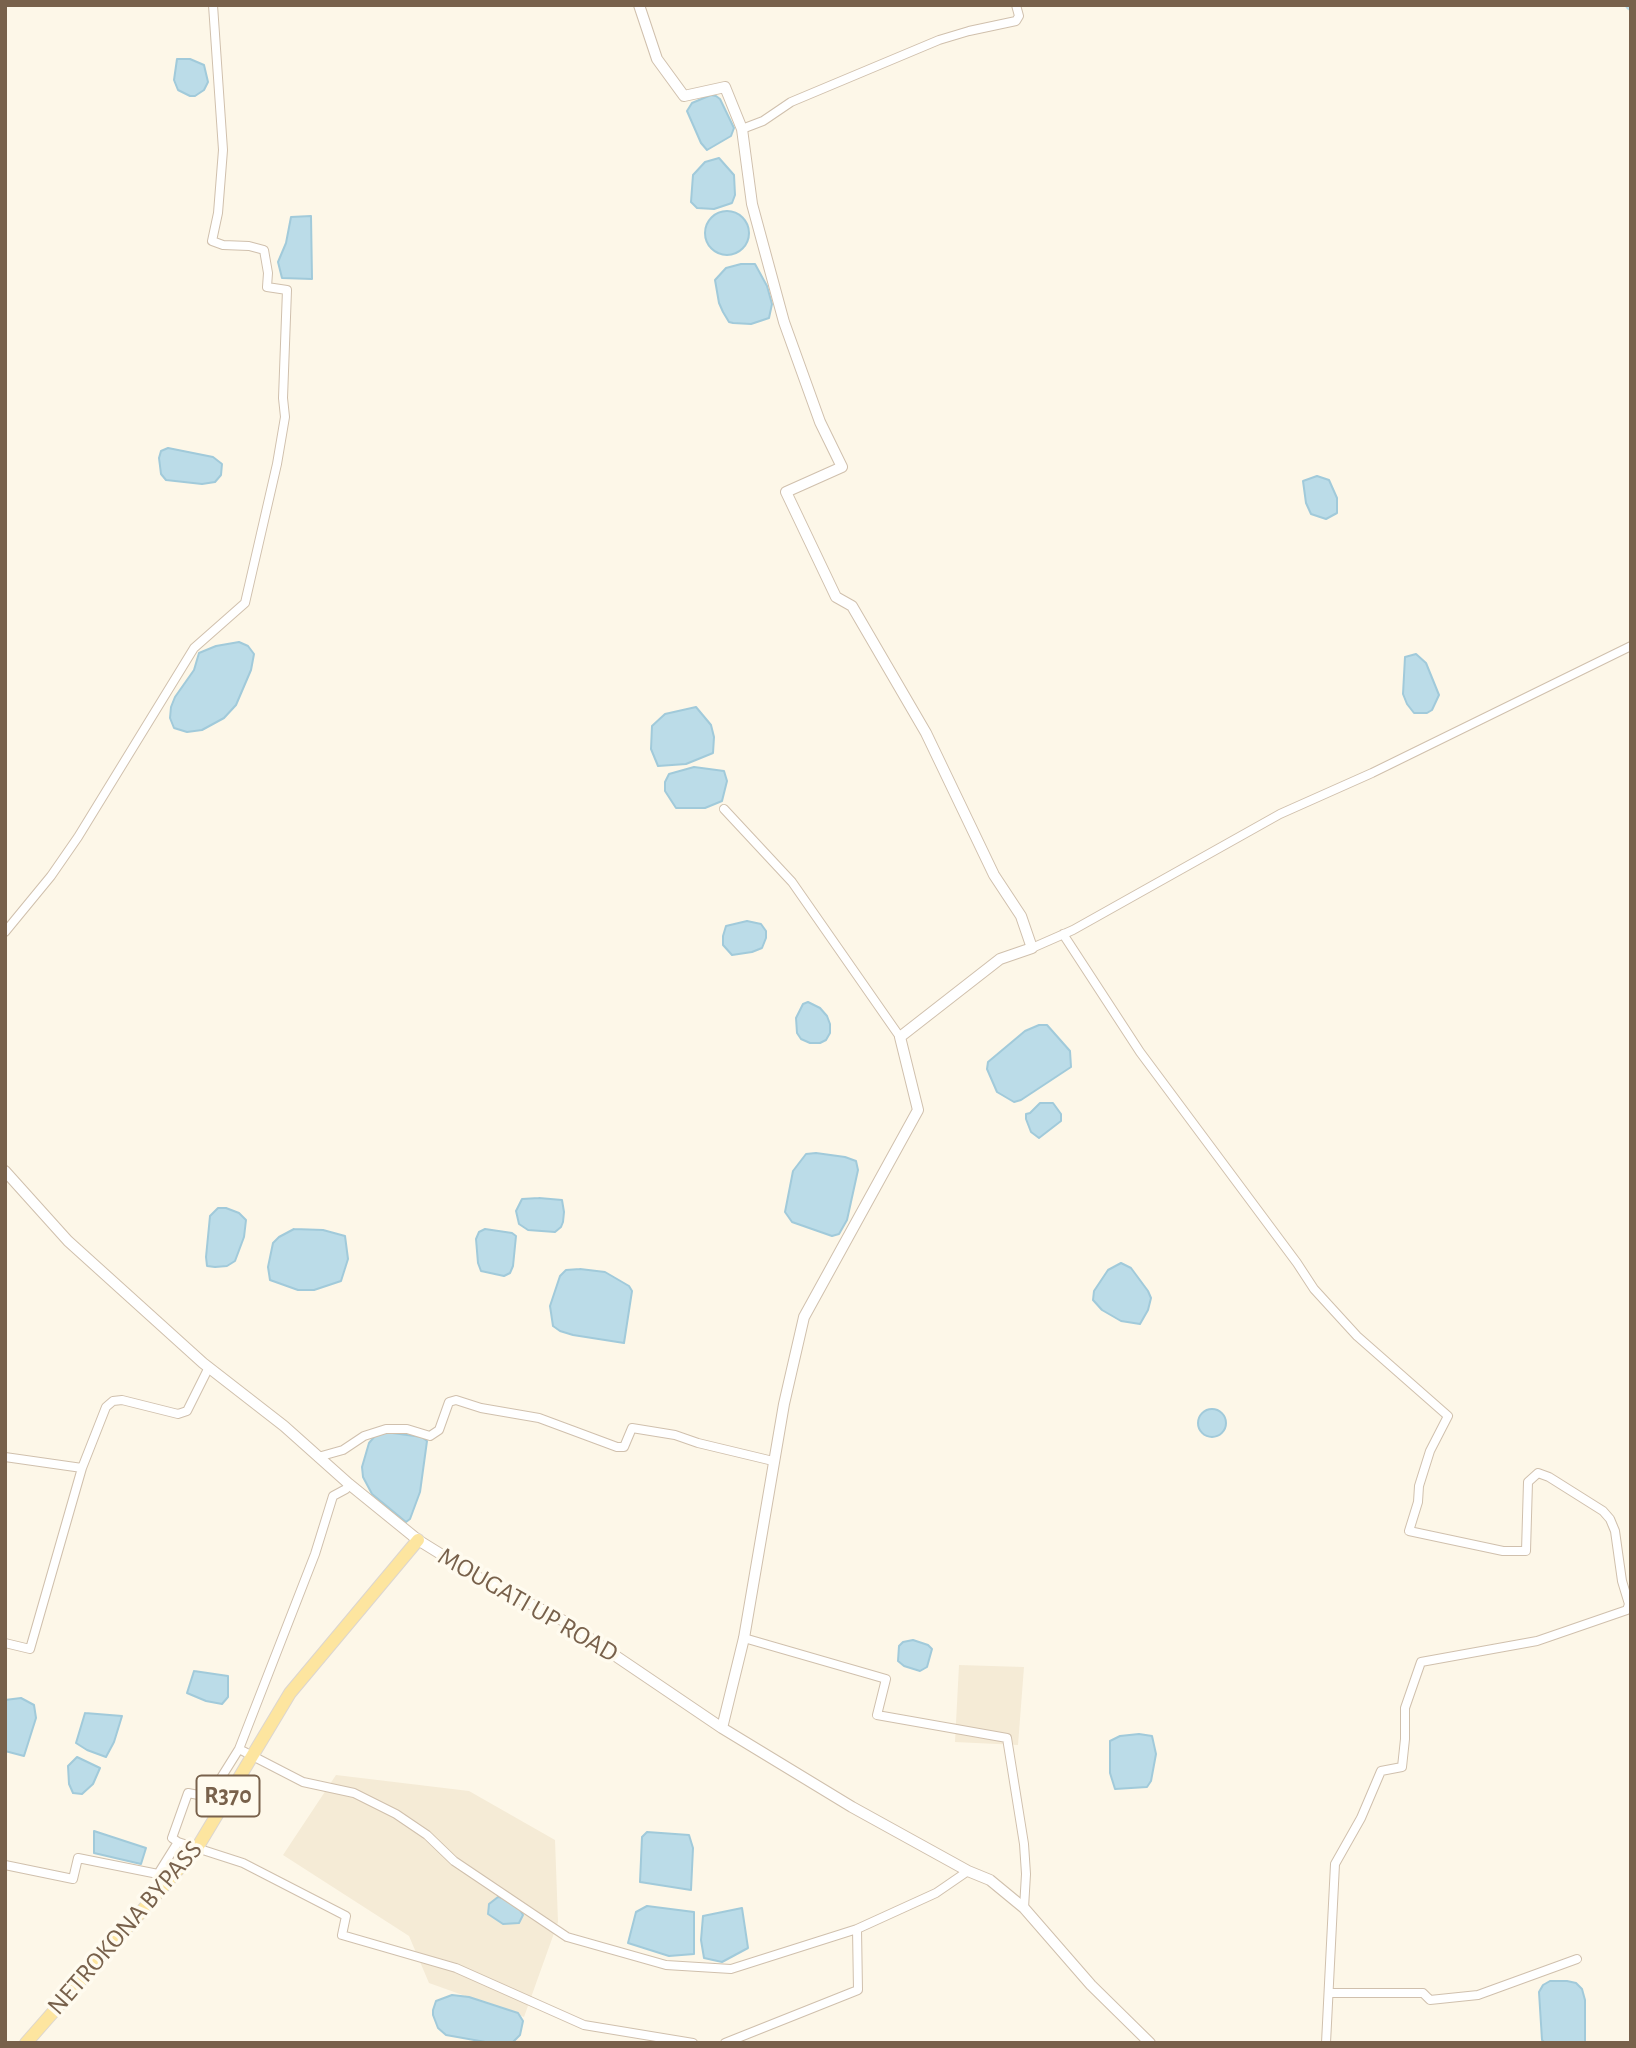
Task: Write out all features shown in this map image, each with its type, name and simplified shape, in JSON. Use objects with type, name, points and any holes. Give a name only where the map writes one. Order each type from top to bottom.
[{"type":"main road","name":"NETROKONA BYPASS","points":[[26,2043],[197,1848],[290,1693],[418,1540]]},
{"type":"street","points":[[5,932],[29,905],[78,837],[194,648],[245,603],[277,464],[285,417],[283,398],[287,290],[267,287],[268,273],[264,250],[212,241],[218,213],[223,150],[213,5]]},
{"type":"street","points":[[639,5],[657,59],[684,96],[725,86],[742,129],[752,204],[783,322],[820,422],[842,467],[786,492],[836,597],[852,606],[926,733],[994,875],[1021,916],[1032,948]]},
{"type":"street","points":[[742,129],[763,121],[791,102],[939,40],[1016,21],[1019,16],[1016,5]]},
{"type":"street","points":[[900,1037],[1000,959],[1063,934],[1280,814],[1372,773],[1631,646]]},
{"type":"street","points":[[722,1728],[744,1638],[783,1404],[804,1317],[918,1110],[900,1037],[792,882],[724,809]]},
{"type":"street","points":[[1063,934],[1140,1052],[1314,1289],[1357,1336],[1448,1416],[1426,1463],[1409,1531],[1503,1551],[1526,1551],[1528,1482],[1538,1473],[1603,1511],[1615,1531],[1622,1581],[1629,1604],[1627,1610],[1517,1646],[1421,1662],[1405,1707],[1402,1767],[1381,1772],[1361,1818],[1335,1864],[1326,2043]]},
{"type":"street","name":"MOUGATI UP ROAD","points":[[5,1171],[68,1241],[209,1367],[284,1426],[418,1540],[481,1579],[564,1621],[722,1728],[852,1807],[968,1871],[990,1880],[1024,1908],[1091,1985],[1150,2043]]},
{"type":"street","points":[[5,1643],[30,1650],[82,1468],[106,1407],[113,1401],[122,1400],[178,1414],[187,1411],[209,1367]]},
{"type":"street","points":[[318,1457],[343,1450],[364,1436],[386,1429],[407,1429],[430,1436],[439,1430],[449,1402],[456,1400],[481,1408],[540,1418],[617,1447],[624,1447],[632,1429],[675,1435],[773,1461]]},
{"type":"street","points":[[5,1457],[82,1468]]},
{"type":"street","points":[[349,1484],[333,1496],[315,1554],[240,1749],[209,1797],[188,1793],[172,1838],[243,1863],[346,1916],[342,1935],[456,1968],[584,2025],[693,2043]]},
{"type":"street","points":[[744,1638],[886,1679],[877,1715],[1007,1738],[1024,1844],[1024,1908]]},
{"type":"street","points":[[240,1749],[303,1782],[354,1793],[396,1814],[428,1835],[454,1861],[567,1937],[666,1965],[731,1969],[857,1929],[936,1893],[968,1871]]},
{"type":"street","points":[[5,1865],[73,1879],[78,1858],[158,1874],[178,1842]]},
{"type":"street","points":[[725,2043],[858,1990],[857,1929]]},
{"type":"street","points":[[1329,1993],[1423,1993],[1430,2000],[1478,1995],[1577,1959]]},
{"type":"shaded area","points":[[959,1665],[1024,1667],[1018,1745],[955,1742]]},
{"type":"shaded area","points":[[336,1775],[469,1791],[555,1840],[558,1922],[524,2017],[429,1983],[409,1936],[283,1855]]},
{"type":"water","points":[[177,59],[190,59],[204,65],[208,82],[204,90],[195,96],[178,90],[174,80]]},
{"type":"water","points":[[711,95],[720,99],[734,128],[731,136],[707,150],[701,143],[687,111],[692,103]]},
{"type":"water","points":[[719,158],[734,175],[735,195],[732,203],[714,209],[697,208],[691,202],[693,175],[705,162]]},
{"type":"water","points":[[727,211],[742,218],[749,233],[742,248],[727,255],[712,248],[705,233],[712,218]]},
{"type":"water","points":[[311,216],[312,279],[282,278],[278,262],[286,243],[291,217]]},
{"type":"water","points":[[755,264],[767,286],[772,304],[769,318],[751,324],[729,322],[719,303],[715,280],[726,268]]},
{"type":"water","points":[[168,448],[213,457],[222,464],[221,475],[215,482],[202,484],[166,480],[161,474],[159,458],[161,451]]},
{"type":"water","points":[[1317,476],[1329,480],[1337,498],[1337,513],[1326,519],[1311,514],[1306,503],[1303,481]]},
{"type":"water","points":[[239,642],[248,646],[254,654],[251,670],[236,705],[224,718],[202,730],[187,732],[174,728],[170,718],[171,707],[194,670],[199,653],[216,646]]},
{"type":"water","points":[[1416,654],[1426,663],[1439,695],[1432,710],[1427,713],[1414,713],[1403,694],[1405,657]]},
{"type":"water","points":[[696,707],[711,725],[714,737],[713,753],[686,764],[658,766],[651,749],[652,726],[665,714]]},
{"type":"water","points":[[694,767],[724,771],[727,781],[722,801],[705,808],[676,808],[665,791],[665,782],[669,774]]},
{"type":"water","points":[[747,921],[761,924],[766,931],[762,948],[732,955],[723,945],[726,926]]},
{"type":"water","points":[[808,1002],[820,1008],[830,1024],[830,1033],[826,1040],[820,1043],[810,1043],[801,1039],[797,1033],[796,1018],[803,1004]]},
{"type":"water","points":[[1039,1025],[1047,1025],[1070,1051],[1071,1067],[1014,1102],[997,1092],[987,1069],[988,1062],[1025,1031]]},
{"type":"water","points":[[1040,1103],[1053,1103],[1061,1114],[1061,1121],[1039,1138],[1031,1132],[1026,1114]]},
{"type":"water","points":[[816,1153],[856,1161],[858,1170],[847,1220],[839,1234],[832,1236],[792,1222],[785,1212],[793,1171],[806,1154]]},
{"type":"water","points":[[522,1199],[562,1200],[563,1222],[555,1232],[528,1230],[519,1224],[516,1211]]},
{"type":"water","points":[[218,1208],[239,1213],[246,1220],[244,1237],[235,1261],[227,1266],[215,1267],[207,1266],[206,1257],[210,1216]]},
{"type":"water","points":[[294,1229],[323,1230],[345,1236],[348,1259],[341,1281],[314,1290],[298,1290],[270,1280],[268,1267],[273,1243]]},
{"type":"water","points":[[485,1229],[516,1236],[513,1266],[510,1273],[504,1276],[481,1271],[476,1239],[479,1232]]},
{"type":"water","points":[[1121,1263],[1131,1268],[1151,1298],[1140,1324],[1121,1321],[1102,1310],[1093,1300],[1094,1291],[1108,1270]]},
{"type":"water","points":[[566,1270],[605,1272],[629,1286],[632,1291],[624,1343],[573,1335],[553,1326],[550,1306],[560,1276]]},
{"type":"water","points":[[1212,1409],[1222,1413],[1226,1423],[1222,1433],[1212,1437],[1202,1433],[1198,1423],[1202,1413]]},
{"type":"water","points":[[385,1432],[422,1437],[427,1441],[420,1492],[410,1519],[406,1522],[372,1494],[363,1477],[362,1467],[369,1443],[375,1436]]},
{"type":"water","points":[[913,1640],[932,1649],[927,1667],[920,1671],[898,1661],[899,1646],[903,1642]]},
{"type":"water","points":[[194,1671],[228,1676],[228,1697],[222,1704],[187,1693]]},
{"type":"water","points":[[21,1698],[34,1705],[36,1718],[24,1756],[5,1751],[5,1700]]},
{"type":"water","points":[[85,1713],[122,1716],[106,1757],[76,1743]]},
{"type":"water","points":[[1120,1736],[1152,1736],[1156,1754],[1151,1781],[1147,1787],[1115,1789],[1110,1773],[1110,1741]]},
{"type":"water","points":[[77,1757],[100,1768],[93,1784],[82,1794],[73,1793],[69,1784],[68,1766]]},
{"type":"water","points":[[94,1831],[146,1848],[141,1864],[94,1853]]},
{"type":"water","points":[[647,1832],[689,1835],[693,1848],[691,1890],[640,1882],[642,1837]]},
{"type":"water","points":[[498,1897],[519,1908],[523,1915],[519,1923],[503,1924],[488,1914],[489,1904]]},
{"type":"water","points":[[647,1906],[694,1912],[694,1954],[669,1956],[628,1943],[636,1912]]},
{"type":"water","points":[[742,1908],[748,1948],[722,1962],[704,1958],[701,1940],[703,1916]]},
{"type":"water","points":[[1550,1981],[1576,1983],[1582,1989],[1585,2000],[1585,2043],[1545,2043],[1542,2040],[1539,1992],[1543,1985]]},
{"type":"water","points":[[452,1995],[469,1997],[518,2013],[523,2021],[520,2035],[512,2043],[491,2043],[446,2035],[438,2028],[433,2010],[436,2001]]}]
